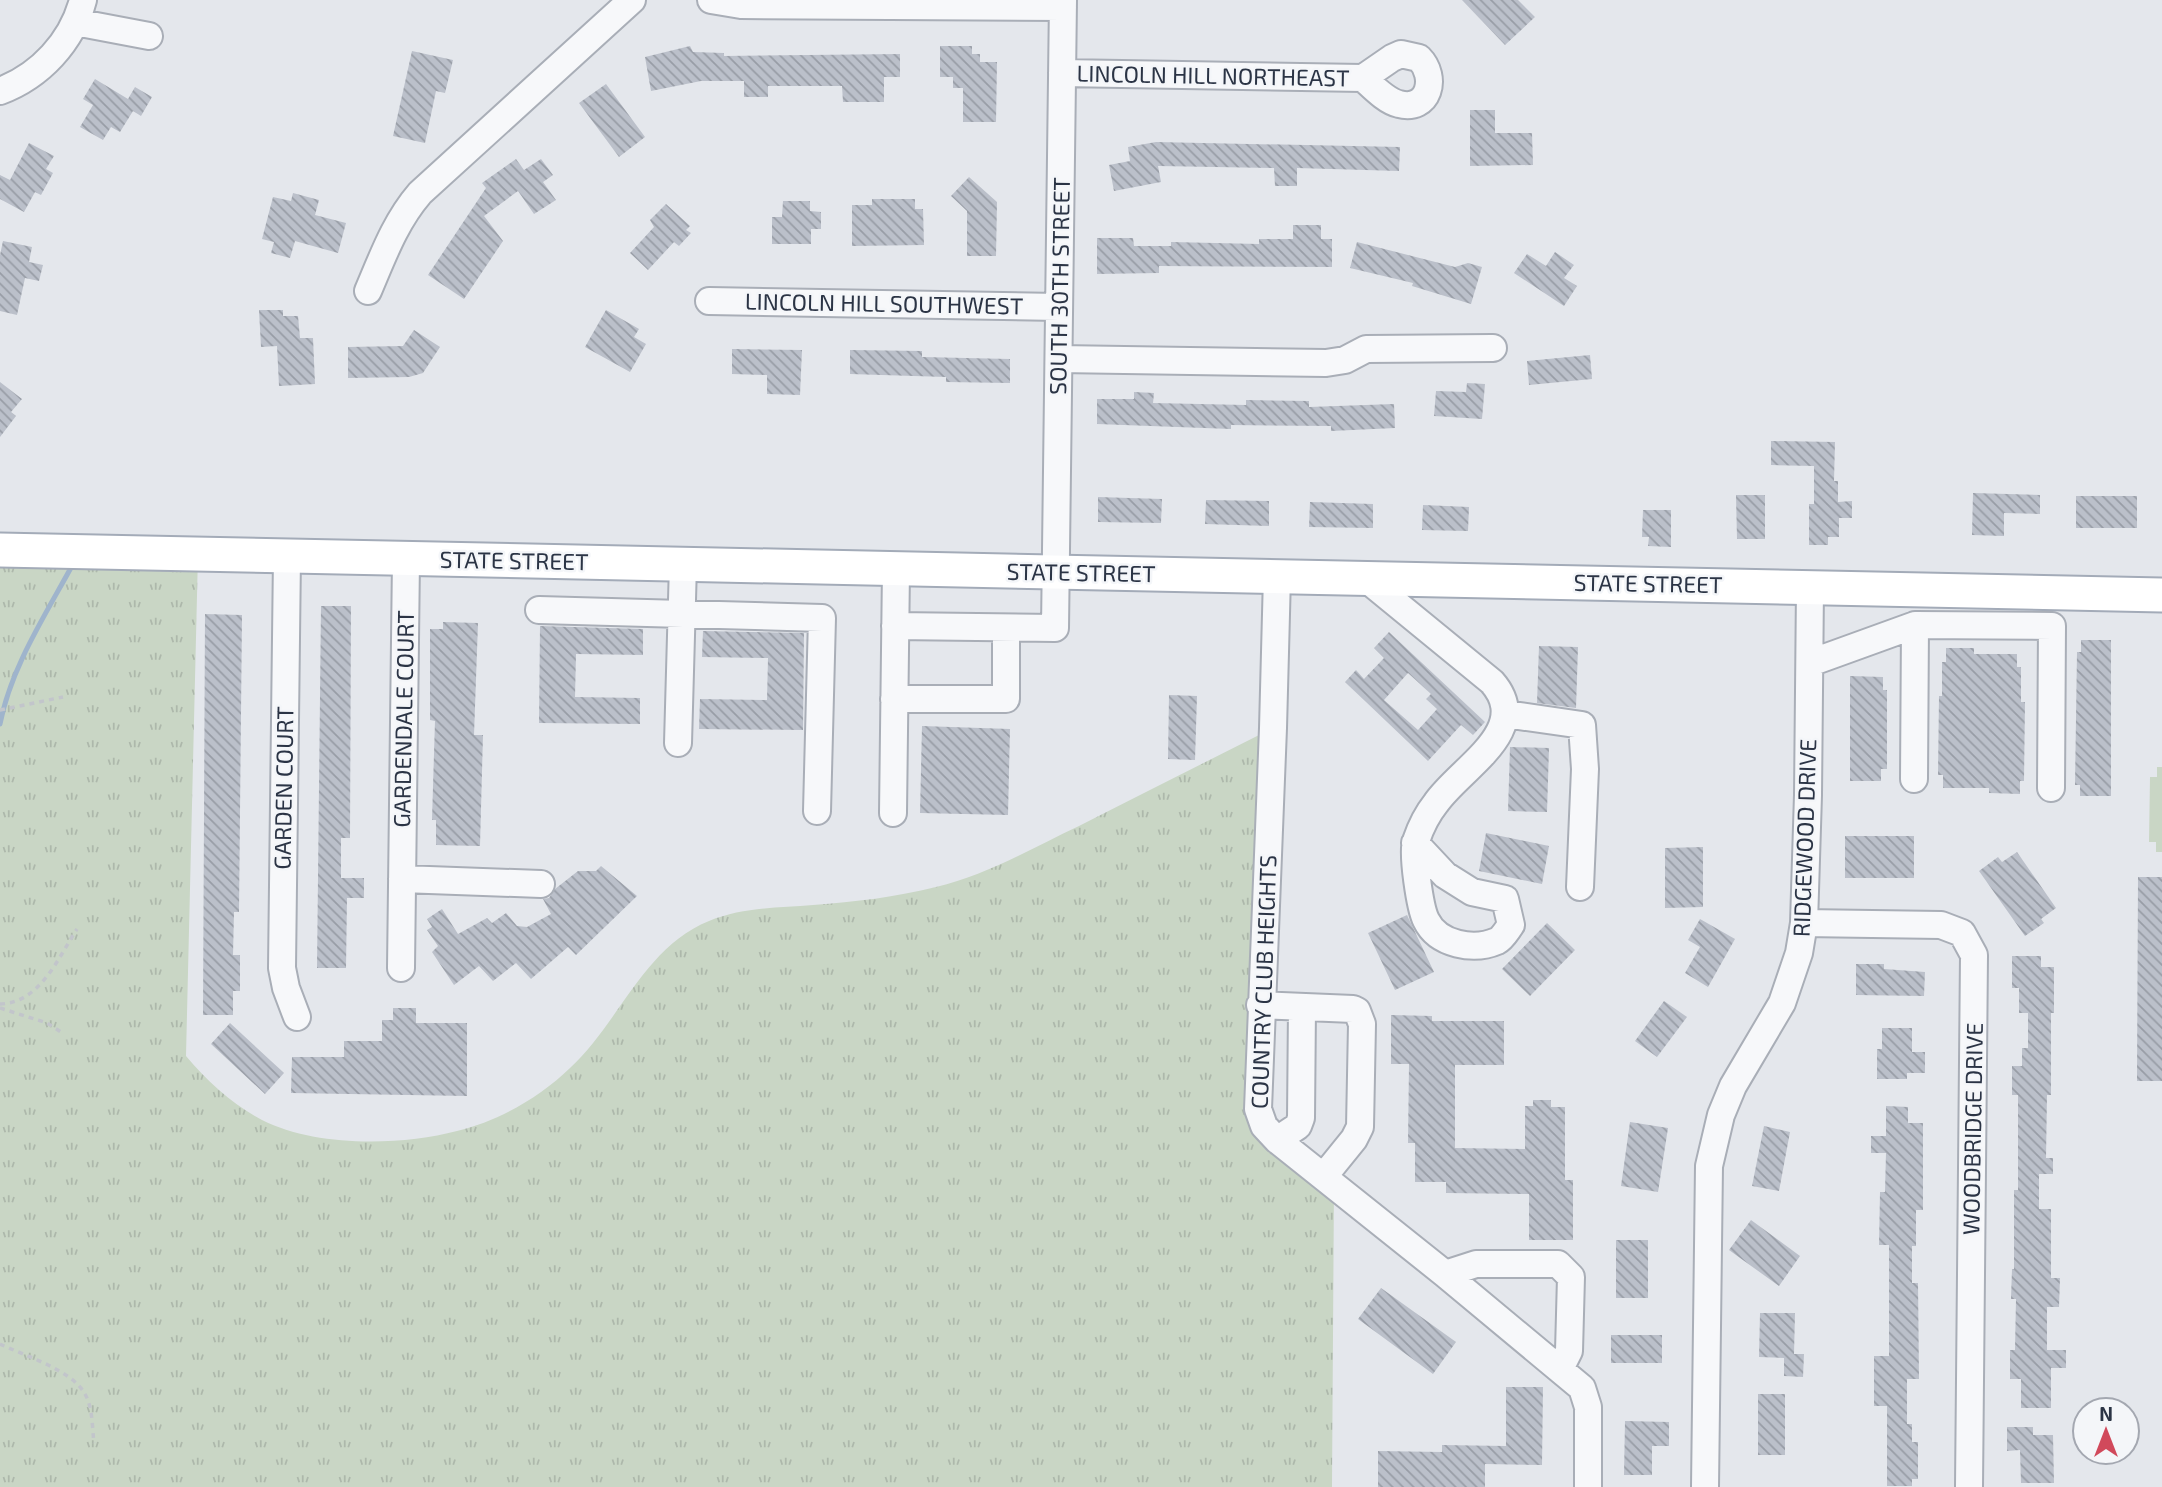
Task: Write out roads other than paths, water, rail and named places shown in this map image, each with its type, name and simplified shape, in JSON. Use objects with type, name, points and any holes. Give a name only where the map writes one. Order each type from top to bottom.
[{"type":"main road","name":"STATE STREET","points":[[0,550],[2162,595]]},
{"type":"street","points":[[368,291],[388,241],[405,211],[420,193],[632,0]]},
{"type":"street","points":[[711,0],[741,5],[1063,4]]},
{"type":"street","name":"SOUTH 30TH STREET","points":[[1006,628],[1055,628],[1063,4]]},
{"type":"street","points":[[0,91],[32,75],[46,63],[58,49],[79,11],[149,36]]},
{"type":"street","name":"LINCOLN HILL NORTHEAST","points":[[1062,74],[1363,78]]},
{"type":"street","name":"LINCOLN HILL SOUTHWEST","points":[[709,302],[1059,307]]},
{"type":"street","points":[[1059,359],[1326,363],[1345,360],[1366,349],[1493,348]]},
{"type":"street","name":"GARDEN COURT","points":[[287,556],[282,968],[297,1017]]},
{"type":"street","name":"GARDENDALE COURT","points":[[401,968],[406,559]]},
{"type":"street","points":[[678,743],[683,564]]},
{"type":"street","points":[[893,813],[896,569]]},
{"type":"street","name":"COUNTRY CLUB HEIGHTS","points":[[1277,576],[1258,1109],[1264,1126],[1278,1140],[1576,1382],[1586,1397],[1589,1418],[1588,1487]]},
{"type":"street","points":[[1365,578],[1492,682],[1503,700],[1506,714],[1495,739],[1436,803],[1415,843],[1417,882],[1427,922],[1443,939],[1472,947],[1500,940],[1511,925],[1505,899],[1472,892],[1460,885],[1445,875],[1415,843]]},
{"type":"street","name":"RIDGEWOOD DRIVE","points":[[1705,1487],[1709,1166],[1721,1115],[1733,1086],[1770,1026],[1792,979],[1799,953],[1804,923],[1810,587]]},
{"type":"street","points":[[539,610],[822,618],[817,811]]},
{"type":"street","points":[[1810,663],[1915,625],[2052,625],[2051,788]]},
{"type":"street","points":[[1914,779],[1915,625]]},
{"type":"street","points":[[894,699],[1006,699],[1006,628],[895,626]]},
{"type":"street","points":[[1506,714],[1582,725],[1585,769],[1580,887]]},
{"type":"street","points":[[402,879],[541,884]]},
{"type":"street","points":[[1427,922],[1460,885]]},
{"type":"street","name":"WOODBRIDGE DRIVE","points":[[1804,923],[1941,925],[1962,933],[1974,955],[1969,1487]]},
{"type":"street","points":[[1260,1006],[1353,1009],[1357,1011],[1362,1024],[1360,1127],[1354,1139],[1324,1176]]},
{"type":"street","points":[[1278,1140],[1298,1126],[1301,1118],[1302,1007]]},
{"type":"street","points":[[1446,1274],[1476,1264],[1558,1264],[1571,1277],[1569,1351],[1560,1369]]},
{"type":"waterway","points":[[0,724],[12,682],[21,662],[73,564]]}]
